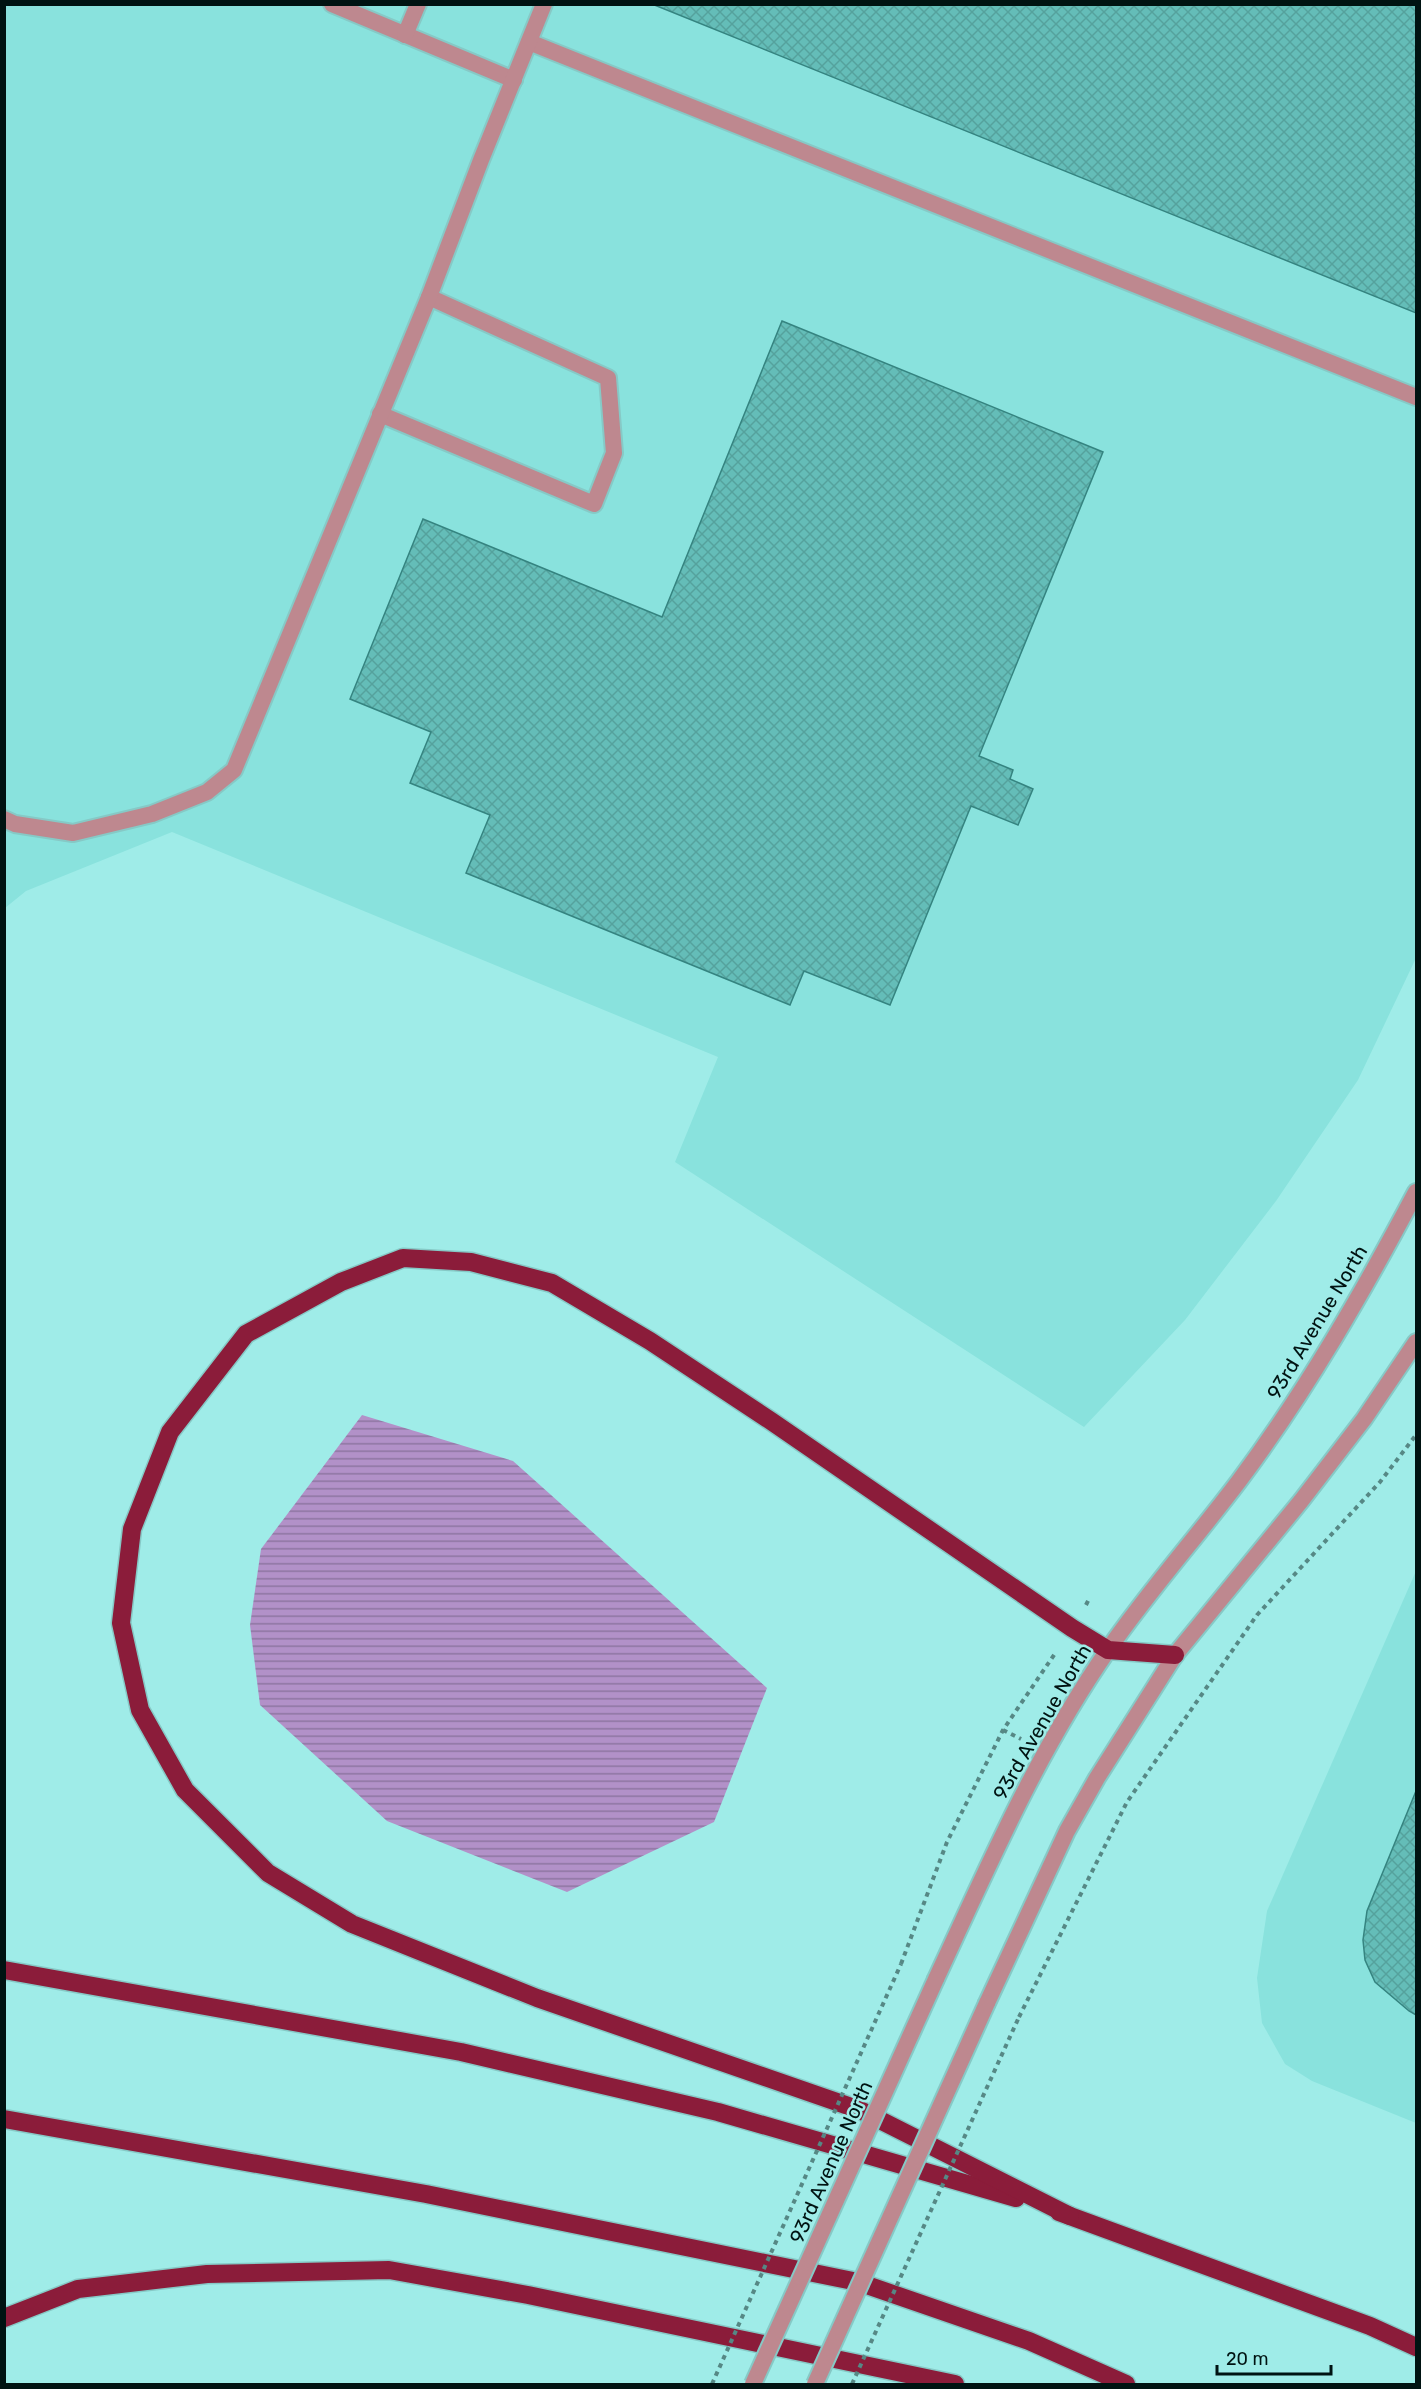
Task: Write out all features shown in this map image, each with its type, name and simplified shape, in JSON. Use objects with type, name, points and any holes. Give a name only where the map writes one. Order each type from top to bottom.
[{"type":"highway","points":[[1071,2216],[860,2110],[537,1998],[352,1924],[268,1873],[184,1790],[140,1710],[121,1623],[132,1529],[170,1432],[246,1334],[341,1282],[403,1258],[471,1262],[552,1283],[650,1341],[1072,1628],[1108,1650],[1175,1655]]},
{"type":"highway","points":[[6,1970],[460,2052],[707,2109],[969,2183],[1071,2216],[1370,2326],[1416,2347]]},
{"type":"highway","points":[[4,2119],[426,2194],[858,2282],[1029,2341],[1126,2385]]},
{"type":"highway","points":[[4,2318],[78,2289],[207,2274],[389,2270],[528,2295],[955,2385]]},
{"type":"street","points":[[332,4],[514,80]]},
{"type":"street","points":[[405,35],[418,4]]},
{"type":"street","points":[[4,819],[15,824],[74,833],[152,814],[207,792],[234,770],[429,297],[544,4]]},
{"type":"street","points":[[529,42],[1416,398]]},
{"type":"street","points":[[380,414],[594,504],[614,453],[608,378],[429,297]]},
{"type":"street","name":"93rd Avenue North","points":[[753,2385],[936,1979],[1022,1793],[1045,1750],[1108,1650],[1240,1480],[1310,1381],[1378,1264],[1416,1192]]},
{"type":"street","points":[[815,2385],[987,2003],[1067,1831],[1097,1778],[1175,1655],[1301,1501],[1364,1419],[1416,1342]]},
{"type":"path","points":[[852,2385],[1019,2017],[1127,1802],[1257,1615],[1380,1482],[1416,1435]]},
{"type":"path","points":[[711,2385],[901,1964],[947,1842],[998,1740],[1090,1598]]},
{"type":"shaded area","points":[[5,5],[1416,5],[1416,958],[1358,1080],[1276,1201],[1185,1320],[1084,1427],[675,1162],[718,1057],[172,832],[26,891],[5,908]]},
{"type":"shaded area","points":[[362,1415],[513,1461],[767,1688],[714,1822],[567,1892],[387,1821],[260,1705],[250,1625],[261,1549]]},
{"type":"shaded area","points":[[1416,1571],[1416,2123],[1312,2081],[1285,2064],[1262,2023],[1257,1978],[1267,1911]]},
{"type":"building","points":[[652,4],[1416,4],[1416,313]]},
{"type":"building","points":[[782,321],[1103,452],[979,756],[1013,770],[1010,779],[1033,789],[1018,825],[971,806],[890,1005],[804,971],[790,1005],[466,873],[490,815],[410,783],[431,732],[350,699],[423,519],[662,617]]},
{"type":"building","points":[[1416,1791],[1416,2015],[1375,1982],[1365,1960],[1363,1940],[1367,1911]]}]
